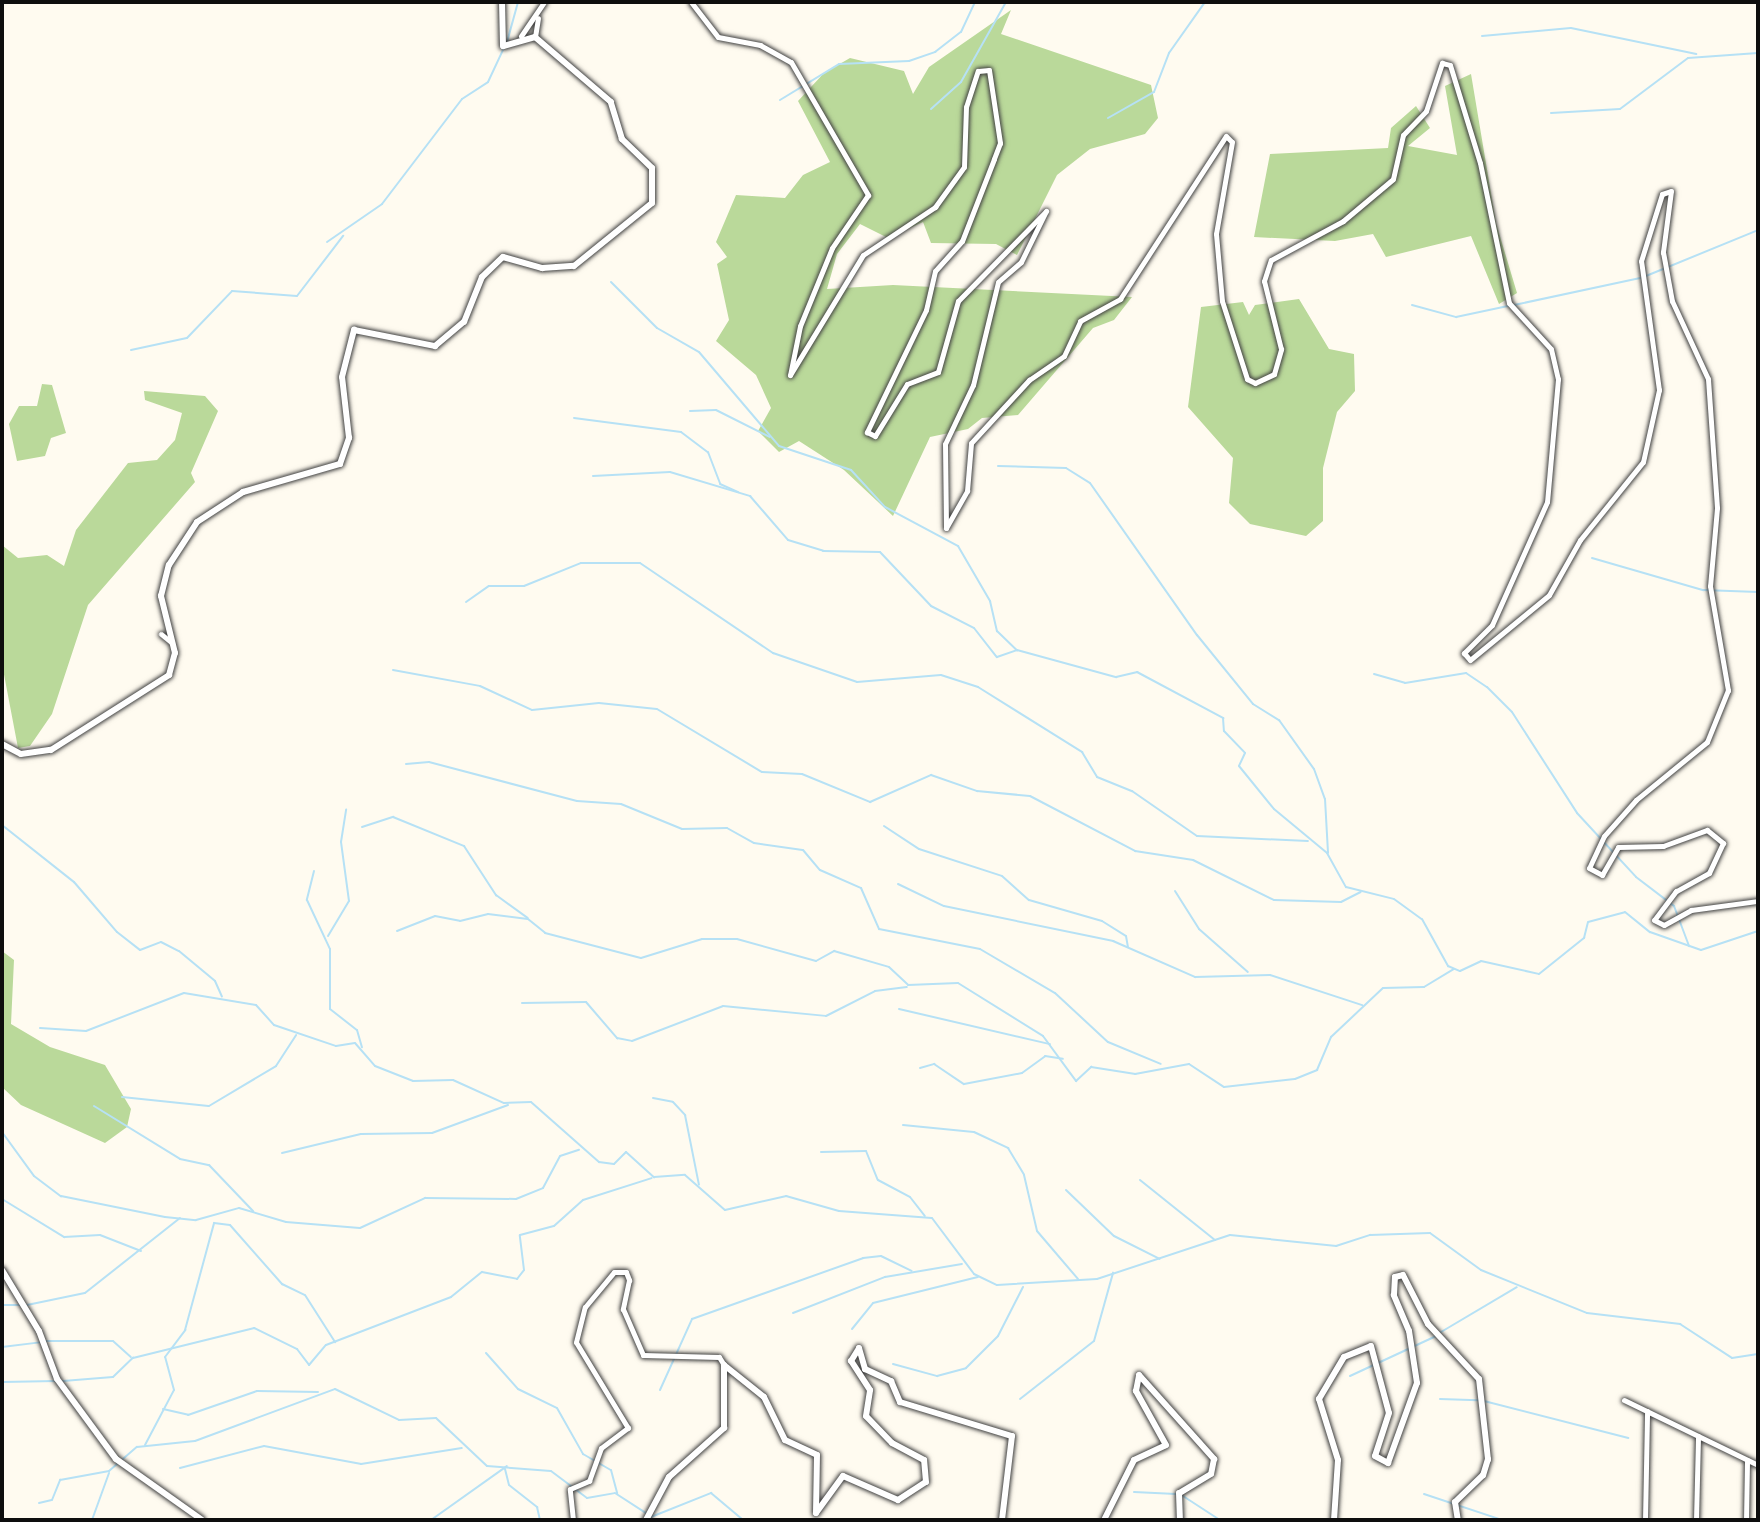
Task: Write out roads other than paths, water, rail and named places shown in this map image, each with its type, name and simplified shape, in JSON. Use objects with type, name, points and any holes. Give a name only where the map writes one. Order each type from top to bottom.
[{"type":"street","points":[[502,2],[501,44],[509,48],[538,17]]},
{"type":"street","points":[[535,37],[544,2]]},
{"type":"street","points":[[691,2],[718,37],[769,48],[797,69],[868,195],[832,248],[800,326],[790,375],[858,262],[887,233],[935,207],[964,167],[966,107],[978,71],[989,70],[1000,143],[969,227],[935,271],[926,310],[867,432],[875,436],[907,384],[938,372],[958,301],[1046,211],[1021,262],[998,282],[973,385],[945,444],[946,528],[967,491],[971,443],[1029,380],[1064,356],[1080,321],[1120,299],[1226,136],[1232,142],[1216,234],[1222,301],[1247,379],[1255,383],[1274,374],[1281,349],[1264,281],[1271,260],[1343,221],[1393,179],[1403,135],[1426,111],[1442,63],[1450,65],[1509,306],[1551,349],[1558,379],[1547,502],[1492,625],[1464,653],[1470,660],[1549,595],[1580,540],[1643,462],[1659,390],[1641,261],[1662,194],[1671,191],[1663,252],[1672,301],[1708,379],[1717,508],[1710,586],[1728,690],[1707,742],[1636,800],[1604,836],[1589,868],[1602,875],[1618,847],[1663,846],[1707,830],[1723,843],[1709,873],[1676,891],[1654,920],[1664,925],[1691,910],[1758,901]]},
{"type":"street","points":[[2,744],[21,754],[79,737],[169,675],[173,643],[163,578],[197,522],[264,482],[330,471],[344,459],[342,377],[354,330],[435,346],[464,322],[473,293],[499,260],[574,266],[652,203],[652,168],[622,139],[611,102],[535,37],[521,36]]},
{"type":"street","points":[[161,634],[173,643]]},
{"type":"street","points":[[2,1270],[39,1331],[57,1379],[116,1459],[202,1520]]},
{"type":"street","points":[[573,1520],[570,1489],[589,1481],[601,1448],[628,1428],[576,1342],[585,1307],[614,1272],[626,1272],[629,1280],[623,1309],[643,1355],[719,1357],[724,1365],[764,1397],[785,1440],[817,1455],[816,1513],[843,1476],[898,1500],[929,1475],[924,1460],[892,1443],[866,1416],[870,1390],[851,1361],[859,1348],[865,1369],[891,1381],[900,1402],[1012,1436],[1002,1520]]},
{"type":"street","points":[[1334,1520],[1338,1460],[1319,1399],[1344,1357],[1371,1346],[1389,1413],[1375,1456],[1388,1463],[1417,1383],[1409,1331],[1394,1295],[1403,1275],[1428,1324],[1479,1379],[1488,1459],[1483,1475],[1455,1502],[1458,1520]]},
{"type":"street","points":[[646,1520],[669,1477],[724,1428],[724,1365]]},
{"type":"street","points":[[1104,1520],[1134,1460],[1166,1445],[1136,1391],[1139,1375],[1214,1459],[1211,1474],[1179,1493],[1180,1520]]},
{"type":"street","points":[[1624,1400],[1758,1465]]},
{"type":"street","points":[[1645,1520],[1647,1411]]},
{"type":"street","points":[[1696,1520],[1698,1436]]},
{"type":"street","points":[[1746,1520],[1747,1460]]},
{"type":"waterway","points":[[507,42],[518,2]]},
{"type":"waterway","points":[[780,100],[839,64],[909,61],[935,52],[961,32],[975,2]]},
{"type":"waterway","points":[[931,109],[961,82],[1006,2]]},
{"type":"waterway","points":[[1108,118],[1154,92],[1169,53],[1205,2]]},
{"type":"waterway","points":[[1482,36],[1571,28],[1696,54]]},
{"type":"waterway","points":[[327,242],[382,204],[462,99],[488,82],[504,48]]},
{"type":"waterway","points":[[1551,113],[1620,109],[1688,58],[1758,53]]},
{"type":"waterway","points":[[1646,276],[1758,230]]},
{"type":"waterway","points":[[131,350],[187,338],[232,291],[297,296],[343,236]]},
{"type":"waterway","points":[[1514,305],[1640,278]]},
{"type":"waterway","points":[[611,282],[657,328],[699,352],[779,446],[851,470],[885,507],[958,546],[990,601],[997,631],[1017,650],[1116,677],[1137,672],[1223,718],[1224,731],[1245,753],[1239,766],[1274,809],[1327,853],[1346,887],[1394,899],[1422,919],[1448,966],[1460,971],[1481,961],[1539,974],[1584,938],[1588,922],[1625,912],[1650,932],[1701,950],[1758,931]]},
{"type":"waterway","points":[[1412,305],[1456,317],[1508,306]]},
{"type":"waterway","points":[[690,411],[716,410],[770,437]]},
{"type":"waterway","points":[[574,418],[681,432],[708,452],[720,484],[738,492]]},
{"type":"waterway","points":[[998,466],[1066,468],[1090,483],[1197,635],[1253,704],[1279,720],[1314,769],[1325,799],[1328,853]]},
{"type":"waterway","points":[[593,476],[670,472],[750,496],[788,540],[823,551],[880,552],[931,606],[974,628],[997,657],[1017,650]]},
{"type":"waterway","points":[[1592,558],[1703,590],[1758,592]]},
{"type":"waterway","points":[[466,602],[489,586],[524,586],[581,563],[640,563],[773,653],[857,682],[941,675],[978,687],[1082,752],[1097,777],[1132,791],[1197,836],[1308,841]]},
{"type":"waterway","points":[[393,670],[480,686],[532,710],[599,703],[657,709],[762,772],[802,774],[870,802],[931,775],[977,791],[1030,796],[1135,851],[1193,860],[1274,900],[1341,902],[1361,892]]},
{"type":"waterway","points":[[1374,674],[1405,683],[1466,673],[1487,687],[1512,712],[1577,813],[1636,877],[1674,906],[1689,946]]},
{"type":"waterway","points":[[406,764],[429,762],[577,801],[621,804],[682,829],[727,828],[754,843],[803,850],[820,870],[861,888],[879,929],[980,949],[1055,993],[1108,1042],[1161,1064]]},
{"type":"waterway","points":[[328,936],[349,901],[341,842],[346,809]]},
{"type":"waterway","points":[[362,827],[393,817],[464,846],[496,895],[528,918]]},
{"type":"waterway","points":[[2,825],[74,882],[117,932],[140,950],[161,942],[179,951],[215,981],[222,997]]},
{"type":"waterway","points":[[884,826],[919,849],[1002,876],[1029,900],[1102,921],[1126,936],[1128,947]]},
{"type":"waterway","points":[[314,871],[307,900],[330,949],[330,1009],[357,1030],[362,1047]]},
{"type":"waterway","points":[[898,884],[944,906],[1113,941],[1195,977],[1270,975],[1362,1005]]},
{"type":"waterway","points":[[1175,891],[1199,929],[1248,972]]},
{"type":"waterway","points":[[397,931],[435,916],[460,921],[488,914],[528,919],[545,933],[641,958],[702,939],[737,939],[816,961],[834,951],[889,967],[908,985],[958,983],[1043,1036],[1076,1081],[1091,1067],[1135,1074],[1189,1064],[1224,1087],[1295,1079],[1317,1070],[1331,1037],[1383,988],[1424,987],[1454,969]]},
{"type":"waterway","points":[[522,1003],[586,1002],[617,1038],[632,1041],[723,1006],[826,1016],[875,991],[907,987]]},
{"type":"waterway","points":[[40,1028],[86,1031],[184,993],[256,1005],[274,1025],[336,1046],[355,1043],[375,1066],[413,1081],[453,1080],[504,1103],[531,1102],[599,1162],[614,1164],[626,1152],[654,1177],[685,1175],[725,1210],[786,1196],[839,1211],[932,1218],[974,1274],[997,1285],[1097,1279],[1230,1235],[1336,1246],[1370,1235],[1430,1233],[1481,1270],[1587,1313],[1680,1324],[1732,1358],[1758,1354]]},
{"type":"waterway","points":[[899,1009],[1050,1044]]},
{"type":"waterway","points":[[122,1097],[209,1106],[276,1066],[296,1035]]},
{"type":"waterway","points":[[920,1068],[934,1064],[964,1084],[1022,1073],[1045,1056],[1063,1059]]},
{"type":"waterway","points":[[653,1098],[673,1102],[685,1115],[699,1185]]},
{"type":"waterway","points":[[282,1153],[361,1134],[432,1133],[508,1105]]},
{"type":"waterway","points":[[94,1106],[180,1159],[209,1165],[253,1211]]},
{"type":"waterway","points":[[903,1125],[974,1132],[1008,1148],[1024,1175],[1037,1231],[1078,1279]]},
{"type":"waterway","points":[[2,1132],[34,1176],[61,1196],[165,1217],[196,1220],[239,1208],[286,1222],[360,1228],[425,1198],[516,1199],[543,1188],[560,1156],[579,1150]]},
{"type":"waterway","points":[[821,1152],[866,1151],[878,1180],[910,1197],[925,1216]]},
{"type":"waterway","points":[[63,1381],[113,1377],[133,1358],[254,1328],[297,1349],[309,1365],[326,1345],[451,1297],[482,1272],[517,1279],[524,1270],[520,1235],[554,1226],[583,1200],[652,1178]]},
{"type":"waterway","points":[[1140,1180],[1215,1240]]},
{"type":"waterway","points":[[1066,1190],[1114,1236],[1160,1259]]},
{"type":"waterway","points":[[2,1199],[64,1237],[100,1235],[141,1251]]},
{"type":"waterway","points":[[27,1305],[85,1293],[180,1218]]},
{"type":"waterway","points":[[145,1445],[174,1390],[165,1357],[185,1330],[214,1223],[230,1225],[282,1284],[305,1295],[335,1342]]},
{"type":"waterway","points":[[660,1390],[692,1319],[863,1258],[881,1256],[912,1271]]},
{"type":"waterway","points":[[793,1313],[885,1277],[962,1264]]},
{"type":"waterway","points":[[1020,1399],[1094,1341],[1113,1273]]},
{"type":"waterway","points":[[852,1329],[873,1303],[978,1277]]},
{"type":"waterway","points":[[893,1364],[937,1376],[966,1368],[998,1336],[1023,1287]]},
{"type":"waterway","points":[[1441,1332],[1517,1287]]},
{"type":"waterway","points":[[2,1305],[21,1305]]},
{"type":"waterway","points":[[1350,1376],[1436,1336]]},
{"type":"waterway","points":[[46,1341],[113,1341],[131,1357]]},
{"type":"waterway","points":[[2,1347],[40,1342]]},
{"type":"waterway","points":[[486,1353],[518,1389],[557,1408],[583,1454],[611,1470],[617,1493]]},
{"type":"waterway","points":[[2,1382],[56,1381]]},
{"type":"waterway","points":[[39,1503],[52,1500],[60,1480],[109,1471],[137,1447],[195,1441],[335,1389],[399,1420],[436,1418],[487,1466],[551,1471],[587,1498],[615,1493],[646,1513]]},
{"type":"waterway","points":[[163,1409],[188,1415],[257,1391],[318,1392]]},
{"type":"waterway","points":[[1440,1399],[1478,1400]]},
{"type":"waterway","points":[[1484,1401],[1628,1438]]},
{"type":"waterway","points":[[180,1468],[264,1446],[361,1464],[462,1448]]},
{"type":"waterway","points":[[431,1520],[507,1466]]},
{"type":"waterway","points":[[505,1469],[509,1485],[537,1507],[540,1520]]},
{"type":"waterway","points":[[92,1520],[109,1473]]},
{"type":"waterway","points":[[1134,1492],[1176,1494]]},
{"type":"waterway","points":[[651,1517],[711,1493],[743,1520]]},
{"type":"waterway","points":[[1424,1494],[1502,1520]]},
{"type":"waterway","points":[[1183,1496],[1220,1520]]}]
